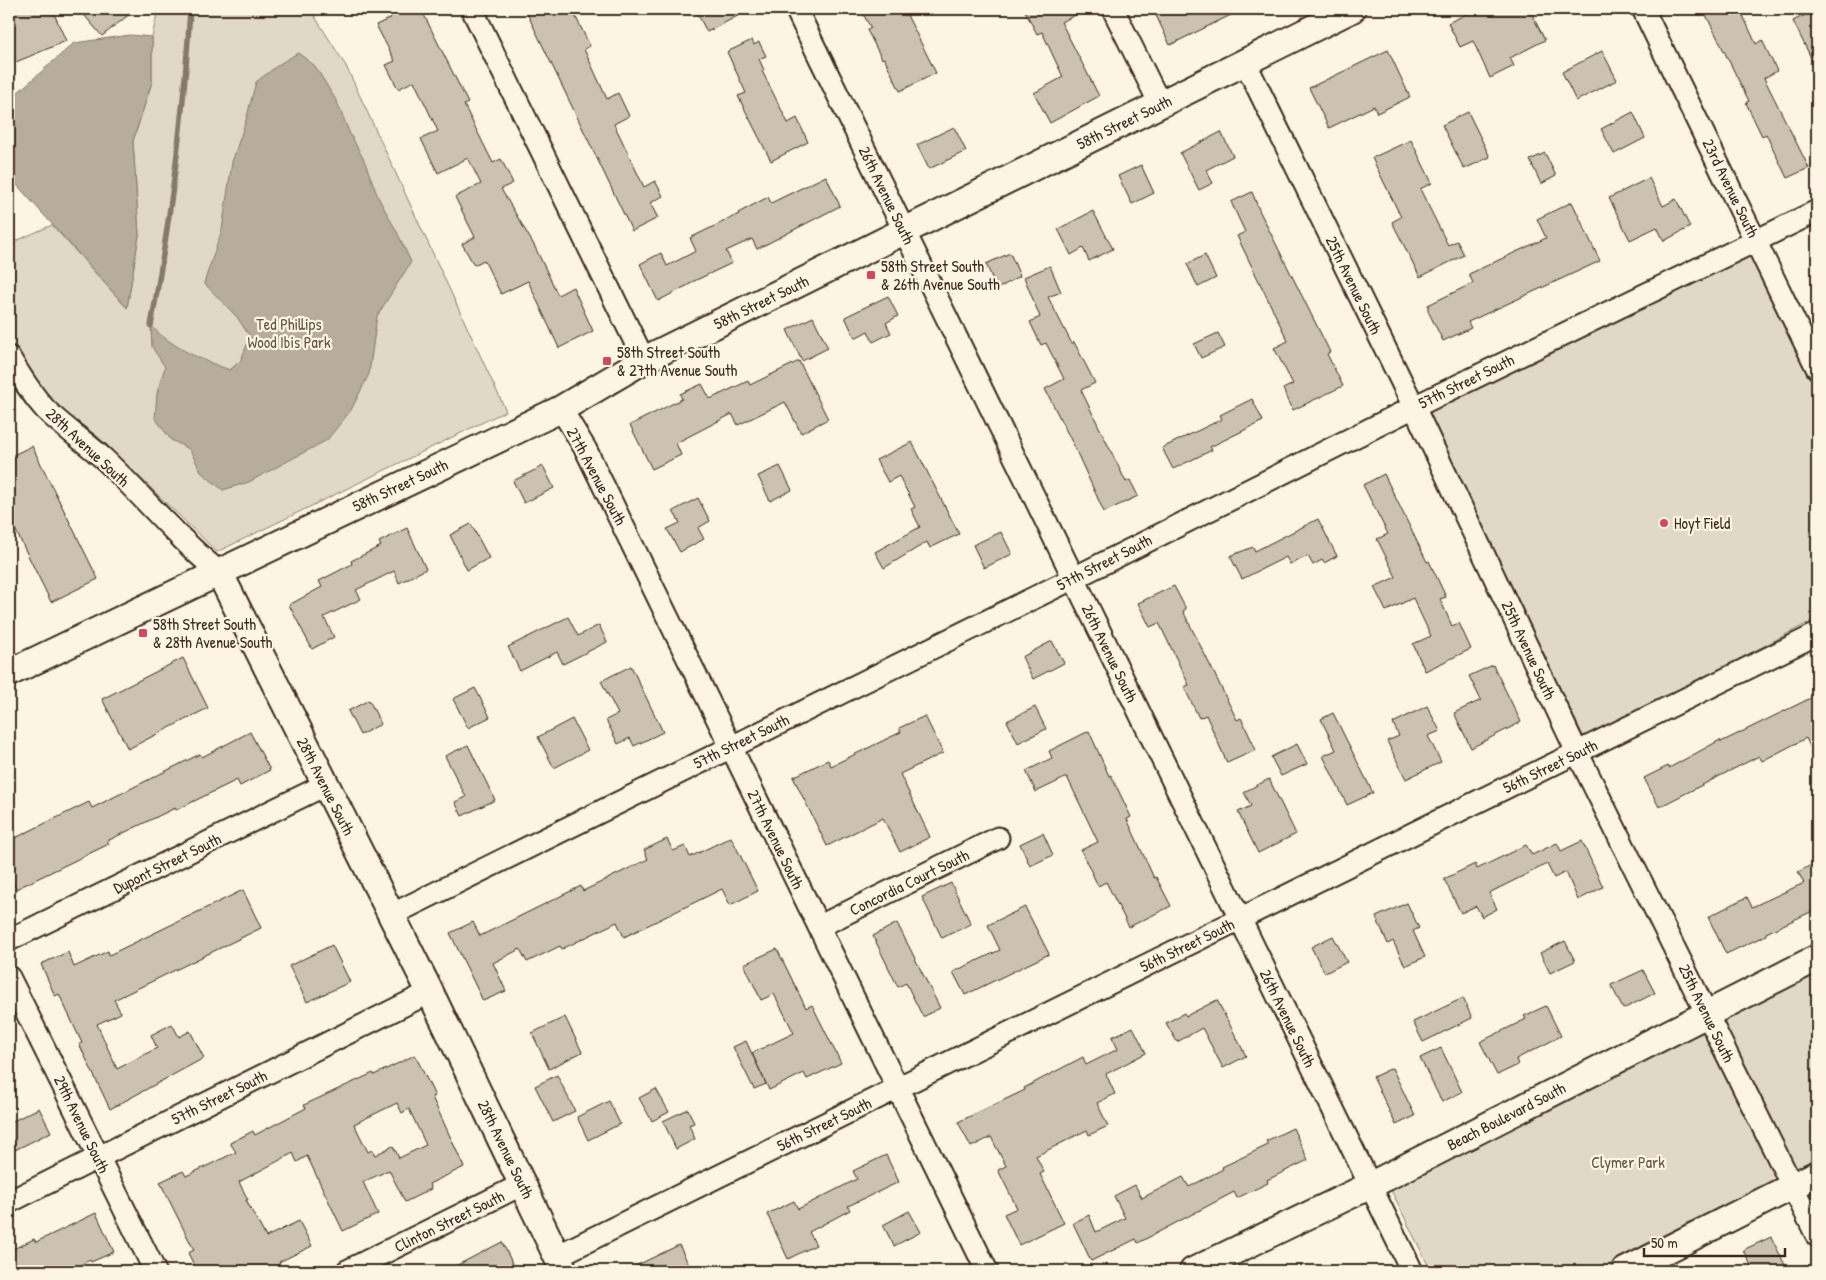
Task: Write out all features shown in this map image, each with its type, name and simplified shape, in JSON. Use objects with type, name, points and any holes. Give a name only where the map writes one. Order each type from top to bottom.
[{"type":"street","points":[[472,9],[644,360]]},
{"type":"street","name":"26th Avenue South","points":[[796,9],[1412,1271]]},
{"type":"street","points":[[1113,9],[1160,104]]},
{"type":"street","name":"58th Street South","points":[[9,673],[561,409],[644,360],[1352,9]]},
{"type":"street","name":"23rd Avenue South","points":[[1643,9],[1817,368]]},
{"type":"street","name":"25th Avenue South","points":[[1245,62],[1414,407],[1577,752],[1817,1236]]},
{"type":"street","name":"57th Street South","points":[[391,915],[1074,578],[1414,407],[1817,211]]},
{"type":"street","name":"28th Avenue South","points":[[9,357],[27,386],[46,409],[66,429],[104,459],[174,531],[218,572],[430,992],[561,1264]]},
{"type":"street","name":"27th Avenue South","points":[[561,409],[586,450],[987,1271]]},
{"type":"street","name":"56th Street South","points":[[561,1264],[898,1088],[1817,634]]},
{"type":"street","name":"Dupont Street South","points":[[9,940],[326,785]]},
{"type":"street","name":"Concordia Court South","points":[[820,926],[998,838]]},
{"type":"street","name":"Beach Boulevard South","points":[[1193,1271],[1369,1186],[1817,958]]},
{"type":"street","name":"29th Avenue South","points":[[9,977],[155,1271]]},
{"type":"street","name":"57th Street South","points":[[9,1202],[430,992]]},
{"type":"street","points":[[1625,1271],[1817,1174]]},
{"type":"street","name":"Clinton Street South","points":[[348,1271],[523,1184]]},
{"type":"green space","name":"Ted Phillips Wood Ibis Park","points":[[158,9],[310,9],[346,66],[506,411],[217,552],[96,435],[49,403],[9,345],[9,244],[52,225],[127,308],[139,235],[133,141],[152,82],[152,37]]},
{"type":"green space","name":"Hoyt Field","points":[[1750,254],[1817,393],[1817,618],[1679,691],[1584,738],[1428,411]]},
{"type":"green space","name":"Clymer Park","points":[[1817,974],[1817,1162],[1596,1271],[1431,1271],[1389,1186]]},
{"type":"shaded area","points":[[130,35],[152,37],[152,82],[133,141],[139,235],[127,308],[9,176],[9,100],[74,43]]},
{"type":"shaded area","points":[[298,53],[315,66],[337,102],[349,132],[364,160],[378,197],[411,262],[377,316],[369,374],[351,410],[327,440],[249,482],[223,490],[202,473],[189,449],[171,440],[155,418],[157,393],[165,367],[152,347],[151,326],[178,347],[219,366],[230,370],[241,360],[250,337],[237,317],[204,283],[222,230],[232,162],[256,82]]},
{"type":"building","points":[[9,9],[52,9],[66,41],[9,65]]},
{"type":"building","points":[[79,9],[136,9],[102,36]]},
{"type":"building","points":[[386,9],[421,9],[468,103],[464,105],[493,163],[501,159],[513,183],[501,189],[534,245],[558,295],[573,287],[593,331],[559,348],[528,281],[501,294],[484,260],[474,265],[462,244],[475,237],[455,197],[481,184],[468,158],[438,173],[421,139],[438,131],[414,81],[398,89],[386,65],[395,61],[376,25],[391,18]]},
{"type":"building","points":[[525,9],[572,9],[590,46],[584,49],[607,99],[618,93],[629,116],[614,124],[644,187],[655,181],[663,196],[650,203],[658,218],[632,231]]},
{"type":"building","points":[[695,9],[751,9],[707,32]]},
{"type":"building","points":[[860,9],[904,9],[936,73],[900,91],[884,58],[882,59],[867,30],[871,28]]},
{"type":"building","points":[[1024,9],[1088,9],[1061,22],[1099,96],[1050,123],[1034,93],[1063,77],[1042,32],[1037,34]]},
{"type":"building","points":[[1153,9],[1243,9],[1170,45]]},
{"type":"building","points":[[1477,9],[1529,9],[1545,40],[1510,58],[1514,66],[1490,78],[1473,41],[1460,47],[1448,23]]},
{"type":"building","points":[[1703,9],[1740,9],[1756,44],[1762,40],[1777,71],[1764,78],[1809,168],[1787,178],[1766,134],[1762,136],[1746,103],[1749,101]]},
{"type":"building","points":[[1817,9],[1817,70],[1793,21]]},
{"type":"building","points":[[752,40],[754,45],[759,42],[766,56],[759,59],[764,70],[762,71],[788,123],[797,118],[808,142],[771,161],[738,96],[746,93],[727,52]]},
{"type":"building","points":[[1388,50],[1410,97],[1377,113],[1374,106],[1329,128],[1309,88]]},
{"type":"building","points":[[1602,51],[1617,80],[1576,101],[1562,72]]},
{"type":"building","points":[[1468,112],[1490,157],[1464,169],[1442,125]]},
{"type":"building","points":[[1633,112],[1645,138],[1614,154],[1601,129]]},
{"type":"building","points":[[954,127],[966,151],[929,169],[917,145]]},
{"type":"building","points":[[1221,132],[1233,156],[1206,170],[1213,183],[1199,190],[1180,153]]},
{"type":"building","points":[[1411,140],[1432,183],[1420,189],[1448,245],[1457,241],[1464,255],[1420,277],[1392,222],[1401,217],[1372,158]]},
{"type":"building","points":[[1545,153],[1556,176],[1541,184],[1530,160]]},
{"type":"building","points":[[1141,165],[1154,193],[1132,204],[1118,176]]},
{"type":"building","points":[[826,176],[840,206],[757,249],[752,239],[726,251],[732,263],[658,301],[640,264],[661,253],[667,266],[696,251],[690,238],[739,214],[768,197],[771,203]]},
{"type":"building","points":[[1649,178],[1663,206],[1676,199],[1690,227],[1664,241],[1657,227],[1630,240],[1609,198]]},
{"type":"building","points":[[1252,192],[1260,212],[1330,352],[1327,354],[1343,386],[1293,410],[1283,389],[1293,384],[1274,348],[1288,341],[1237,236],[1245,232],[1231,202]]},
{"type":"building","points":[[1572,202],[1600,261],[1468,322],[1471,328],[1443,341],[1428,311],[1428,305],[1473,283],[1469,274],[1546,238],[1537,219]]},
{"type":"building","points":[[1093,211],[1113,249],[1089,261],[1083,248],[1071,255],[1058,229]]},
{"type":"building","points":[[1010,253],[1020,276],[997,289],[986,264]]},
{"type":"building","points":[[1205,255],[1216,278],[1198,287],[1187,264]]},
{"type":"building","points":[[1050,266],[1061,292],[1048,297],[1095,383],[1081,390],[1126,482],[1130,480],[1138,496],[1104,512],[1045,389],[1064,379],[1046,343],[1041,345],[1030,322],[1040,317],[1024,277]]},
{"type":"building","points":[[888,296],[898,316],[886,323],[891,333],[873,342],[868,331],[855,338],[845,317]]},
{"type":"building","points":[[813,317],[828,348],[802,361],[787,330]]},
{"type":"building","points":[[1218,333],[1225,347],[1201,358],[1194,344]]},
{"type":"building","points":[[799,361],[828,419],[801,433],[785,402],[738,425],[732,414],[676,443],[681,455],[652,469],[630,425],[682,399],[680,394],[702,384],[710,399],[748,381],[750,385]]},
{"type":"building","points":[[1252,399],[1263,421],[1210,447],[1212,450],[1173,469],[1162,448],[1222,419],[1220,415]]},
{"type":"building","points":[[912,442],[959,534],[930,548],[927,542],[884,568],[875,552],[920,527],[911,509],[915,507],[899,476],[888,482],[876,460]]},
{"type":"building","points":[[32,446],[98,579],[51,602],[9,517],[9,457]]},
{"type":"building","points":[[543,466],[554,488],[524,503],[513,481]]},
{"type":"building","points":[[780,466],[792,490],[770,501],[758,476]]},
{"type":"building","points":[[1384,474],[1446,597],[1440,599],[1452,626],[1459,623],[1471,649],[1425,671],[1413,644],[1431,636],[1413,598],[1386,611],[1374,587],[1396,577],[1377,539],[1388,534],[1363,485]]},
{"type":"building","points":[[698,498],[710,521],[698,528],[704,539],[680,552],[667,529],[680,523],[673,511]]},
{"type":"building","points":[[1318,519],[1337,556],[1324,563],[1322,560],[1313,565],[1308,556],[1290,564],[1286,557],[1242,579],[1230,556],[1253,547],[1255,551]]},
{"type":"building","points":[[471,524],[489,558],[467,570],[450,535]]},
{"type":"building","points":[[407,528],[426,569],[399,583],[394,571],[356,590],[361,599],[324,617],[334,637],[312,649],[289,605],[322,587],[319,581],[352,564],[351,561],[381,546],[379,542]]},
{"type":"building","points":[[1001,532],[1012,554],[984,568],[973,545]]},
{"type":"building","points":[[1174,586],[1186,609],[1183,611],[1237,720],[1241,718],[1256,750],[1227,763],[1206,715],[1199,718],[1184,687],[1189,685],[1159,623],[1150,627],[1138,603]]},
{"type":"building","points":[[568,617],[578,636],[599,625],[607,642],[563,664],[557,652],[520,671],[508,647]]},
{"type":"building","points":[[1052,641],[1064,663],[1033,679],[1022,657]]},
{"type":"building","points":[[183,658],[208,708],[128,749],[102,699]]},
{"type":"building","points":[[1493,665],[1521,722],[1471,748],[1454,713],[1481,700],[1469,676]]},
{"type":"building","points":[[631,666],[663,732],[634,746],[630,738],[618,744],[606,720],[618,714],[601,681]]},
{"type":"building","points":[[475,688],[490,717],[468,728],[453,699]]},
{"type":"building","points":[[1817,695],[1817,761],[1806,738],[1762,761],[1759,756],[1659,807],[1644,778],[1668,766],[1669,768],[1720,740],[1721,742]]},
{"type":"building","points":[[369,700],[381,724],[360,735],[348,711]]},
{"type":"building","points":[[1427,706],[1440,731],[1428,736],[1441,762],[1406,779],[1387,741],[1399,736],[1393,723]]},
{"type":"building","points":[[1035,707],[1046,729],[1018,743],[1007,721]]},
{"type":"building","points":[[1333,713],[1373,793],[1347,805],[1323,756],[1336,750],[1321,719]]},
{"type":"building","points":[[925,716],[943,753],[900,774],[930,837],[900,852],[883,818],[827,846],[793,777],[828,760],[831,766],[901,732],[899,728]]},
{"type":"building","points":[[572,719],[588,750],[554,768],[538,737]]},
{"type":"building","points":[[1089,731],[1109,776],[1111,775],[1131,817],[1127,819],[1154,878],[1156,877],[1171,906],[1129,927],[1106,882],[1098,886],[1081,850],[1098,842],[1067,777],[1036,792],[1026,771],[1052,758],[1049,751]]},
{"type":"building","points":[[250,732],[270,770],[240,786],[237,780],[176,810],[175,808],[107,841],[109,844],[16,889],[9,875],[9,841],[89,802],[92,808],[200,754],[202,757]]},
{"type":"building","points":[[1297,744],[1307,764],[1281,776],[1271,757]]},
{"type":"building","points":[[468,745],[495,800],[462,816],[455,802],[466,797],[445,756]]},
{"type":"building","points":[[1269,779],[1296,834],[1258,853],[1238,812],[1251,806],[1244,792]]},
{"type":"building","points":[[1043,833],[1053,855],[1030,866],[1020,844]]},
{"type":"building","points":[[731,837],[758,891],[730,905],[722,889],[624,937],[617,922],[562,949],[560,946],[527,962],[520,949],[493,963],[506,991],[483,1001],[450,933],[473,922],[480,936],[581,886],[583,891],[648,859],[644,850],[667,839],[673,851],[685,846],[690,857]]},
{"type":"building","points":[[1582,841],[1603,887],[1578,900],[1566,872],[1554,878],[1547,864],[1489,893],[1497,909],[1482,917],[1476,906],[1461,913],[1444,879],[1475,864],[1477,869],[1526,845],[1532,855],[1557,843],[1561,851]]},
{"type":"building","points":[[1817,862],[1817,909],[1726,954],[1708,917],[1747,897],[1752,907],[1804,883],[1798,872]]},
{"type":"building","points":[[951,883],[971,924],[942,938],[922,897]]},
{"type":"building","points":[[243,890],[261,928],[114,1000],[121,1013],[97,1024],[117,1069],[157,1048],[151,1035],[172,1024],[179,1037],[190,1031],[204,1058],[110,1109],[79,1044],[82,1043],[59,994],[55,996],[41,964],[68,952],[74,967],[108,951],[109,955]]},
{"type":"building","points":[[1407,903],[1419,928],[1413,931],[1425,957],[1405,966],[1393,941],[1388,944],[1376,917]]},
{"type":"building","points":[[1025,907],[1049,954],[965,995],[953,972],[1000,950],[988,925]]},
{"type":"building","points":[[897,923],[940,1008],[923,1017],[906,983],[898,987],[873,936]]},
{"type":"building","points":[[1333,936],[1347,962],[1325,973],[1311,947]]},
{"type":"building","points":[[1565,941],[1575,961],[1550,973],[1540,953]]},
{"type":"building","points":[[332,945],[350,982],[307,1002],[289,966]]},
{"type":"building","points":[[777,949],[806,1008],[812,1005],[841,1063],[807,1079],[804,1073],[769,1090],[752,1053],[794,1033],[774,994],[761,1000],[744,964]]},
{"type":"building","points":[[1643,970],[1655,993],[1623,1009],[1611,985]]},
{"type":"building","points":[[1463,998],[1472,1018],[1423,1042],[1413,1022]]},
{"type":"building","points":[[1217,1000],[1246,1056],[1223,1068],[1202,1028],[1177,1042],[1166,1023],[1184,1013],[1186,1016]]},
{"type":"building","points":[[1546,1006],[1561,1036],[1516,1059],[1518,1065],[1497,1075],[1480,1042],[1526,1019],[1524,1016]]},
{"type":"building","points":[[565,1017],[582,1052],[549,1069],[532,1033]]},
{"type":"building","points":[[1133,1027],[1146,1053],[1106,1074],[1115,1094],[1097,1103],[1108,1126],[1089,1135],[1087,1130],[1036,1156],[1044,1172],[1040,1174],[1064,1223],[1019,1245],[1004,1214],[1017,1208],[998,1170],[1006,1166],[991,1137],[971,1147],[958,1122],[1025,1090],[1024,1088],[1083,1057],[1086,1065],[1118,1049],[1112,1037]]},
{"type":"building","points":[[746,1041],[766,1084],[754,1089],[733,1047]]},
{"type":"building","points":[[1441,1048],[1462,1092],[1442,1102],[1420,1058]]},
{"type":"building","points":[[415,1055],[435,1096],[432,1097],[464,1167],[429,1184],[431,1189],[405,1202],[389,1170],[363,1182],[378,1214],[343,1231],[307,1156],[297,1162],[293,1153],[239,1182],[248,1200],[246,1200],[266,1237],[299,1221],[312,1246],[279,1262],[280,1264],[267,1271],[197,1271],[188,1253],[194,1250],[160,1182],[183,1171],[186,1176],[236,1152],[230,1143],[253,1131],[255,1135],[306,1108],[304,1105],[373,1073],[374,1075]],"holes":[[[397,1103],[402,1113],[409,1109],[426,1145],[399,1158],[393,1146],[375,1155],[372,1150],[368,1152],[354,1124]]]},
{"type":"building","points":[[1392,1068],[1415,1116],[1396,1125],[1373,1077]]},
{"type":"building","points":[[557,1075],[575,1111],[553,1122],[535,1086]]},
{"type":"building","points":[[656,1089],[669,1112],[652,1121],[639,1098]]},
{"type":"building","points":[[609,1101],[620,1124],[588,1140],[577,1117]]},
{"type":"building","points":[[39,1108],[51,1132],[9,1153],[9,1123]]},
{"type":"building","points":[[688,1109],[694,1123],[689,1125],[695,1139],[676,1149],[663,1121]]},
{"type":"building","points":[[1293,1128],[1308,1160],[1267,1180],[1268,1183],[1237,1198],[1234,1192],[1138,1243],[1136,1239],[1091,1261],[1073,1223],[1089,1215],[1096,1232],[1125,1218],[1114,1196],[1135,1185],[1142,1198],[1183,1177],[1189,1187],[1223,1169],[1222,1167],[1268,1145],[1266,1141]]},
{"type":"building","points":[[886,1155],[899,1182],[848,1206],[850,1210],[809,1232],[816,1245],[788,1259],[767,1214],[794,1201],[798,1209],[857,1179],[853,1171]]},
{"type":"building","points":[[909,1211],[921,1232],[894,1246],[883,1225]]},
{"type":"building","points":[[96,1213],[114,1252],[91,1262],[90,1260],[69,1271],[9,1271],[9,1251],[34,1239],[36,1242]]},
{"type":"building","points":[[1771,1237],[1788,1271],[1754,1271],[1743,1250]]},
{"type":"building","points":[[502,1242],[516,1271],[446,1271]]},
{"type":"building","points":[[679,1245],[692,1271],[625,1271]]},
{"type":"waterway","points":[[151,326],[175,168],[190,9]]},
{"type":"place","name":"58th Street South & 26th Avenue South","points":[[871,275]]},
{"type":"place","name":"58th Street South & 27th Avenue South","points":[[607,361]]},
{"type":"place","name":"Hoyt Field","points":[[1664,523]]},
{"type":"place","name":"58th Street South & 28th Avenue South","points":[[143,633]]}]
